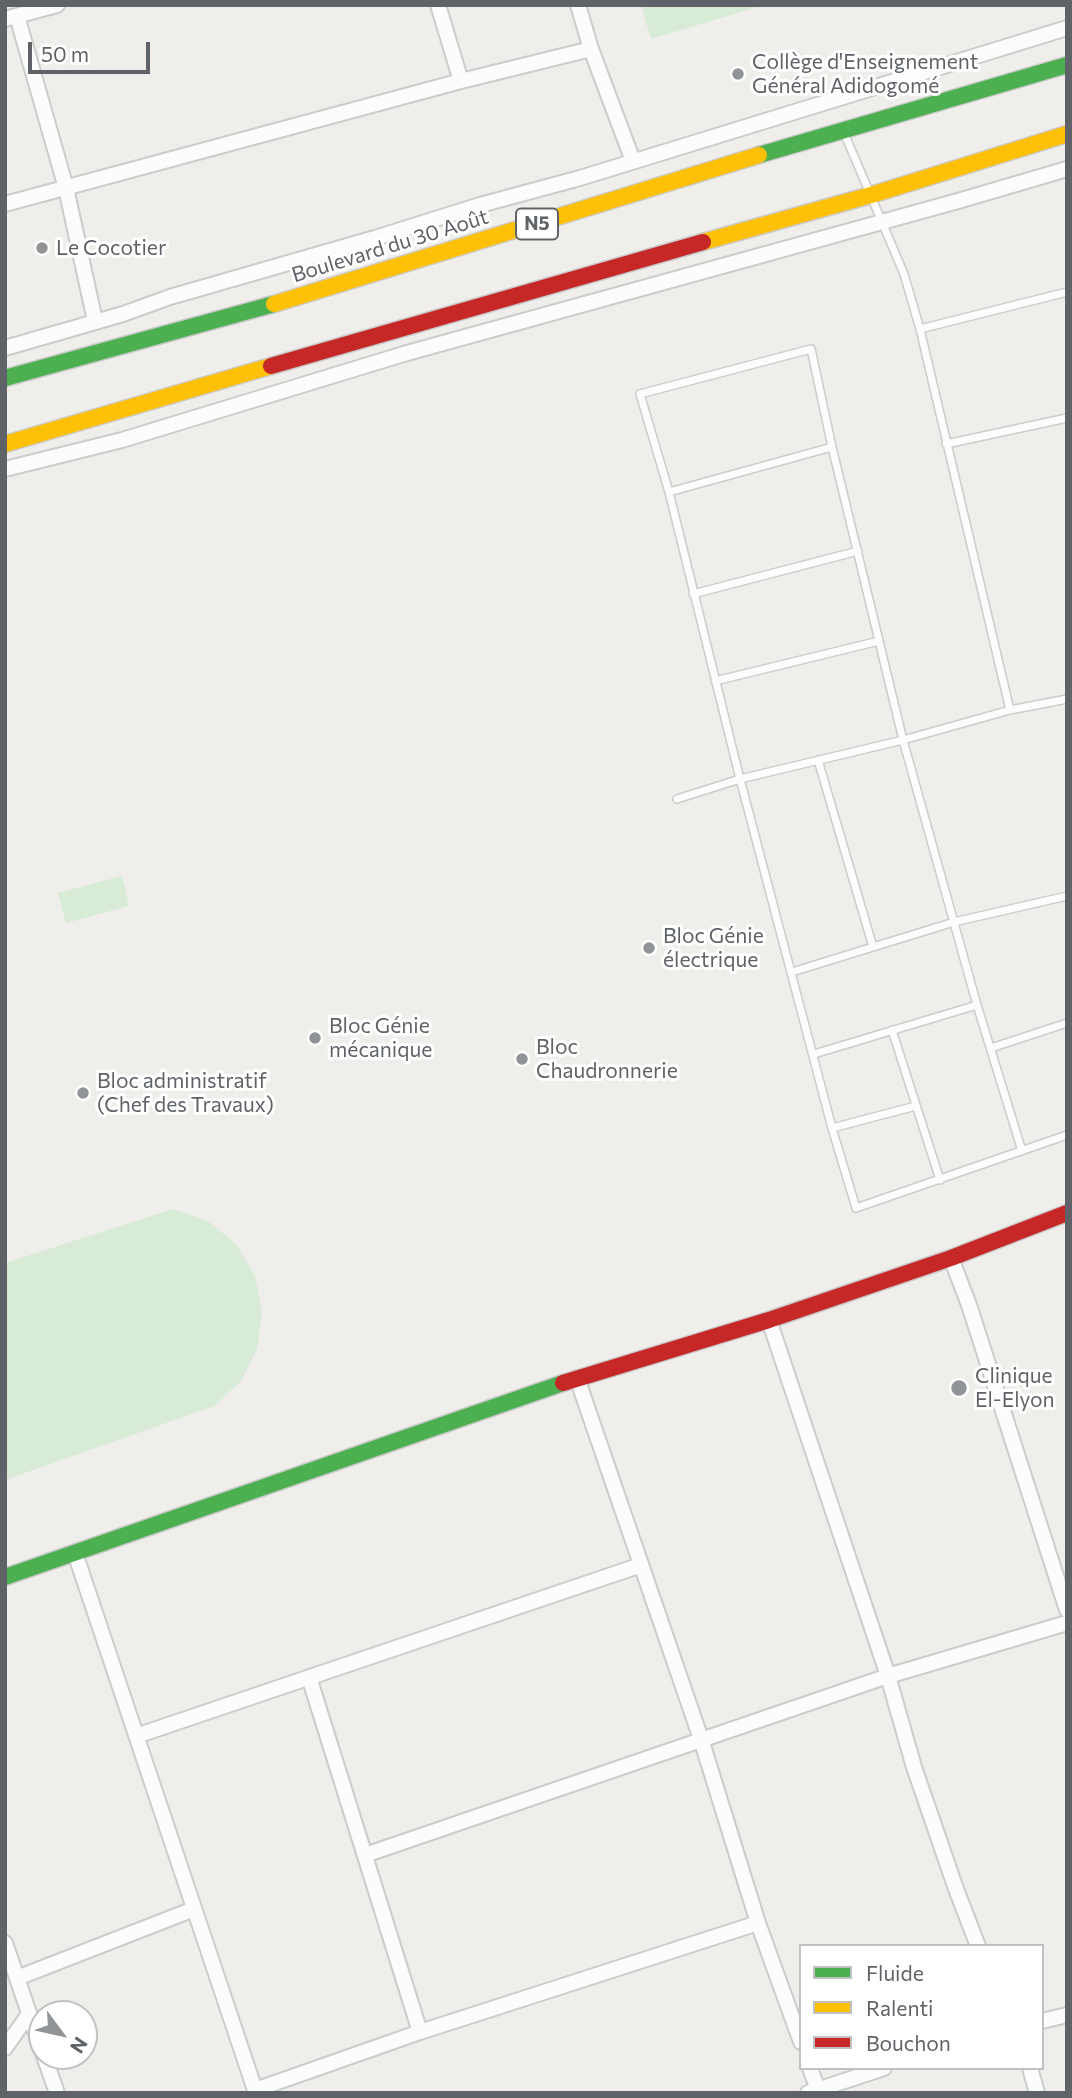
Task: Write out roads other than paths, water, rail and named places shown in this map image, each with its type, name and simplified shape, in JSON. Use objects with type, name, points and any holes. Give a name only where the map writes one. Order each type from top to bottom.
[{"type":"main road","name":"Boulevard du 30 Août","points":[[5,378],[162,336],[1067,65]]},
{"type":"main road","points":[[5,444],[536,289],[871,195],[1067,134]]},
{"type":"main road","points":[[5,1577],[577,1378],[769,1320],[951,1258],[1067,1213]]},
{"type":"street","points":[[57,5],[11,18],[66,188],[94,321]]},
{"type":"street","points":[[438,5],[461,81]]},
{"type":"street","points":[[578,5],[591,49],[633,160]]},
{"type":"street","points":[[5,348],[480,205],[580,178],[1067,27]]},
{"type":"street","points":[[5,204],[461,81],[591,49]]},
{"type":"street","points":[[5,470],[121,440],[407,353],[1067,169]]},
{"type":"street","points":[[951,1258],[1067,1610]]},
{"type":"street","points":[[769,1320],[888,1676],[914,1767],[977,1944]]},
{"type":"street","points":[[577,1378],[701,1739],[758,1923],[799,2036]]},
{"type":"street","points":[[75,1553],[255,2092],[420,2032],[758,1923]]},
{"type":"street","points":[[136,1736],[641,1565]]},
{"type":"street","points":[[365,1855],[888,1676],[1067,1623]]},
{"type":"street","points":[[309,1678],[420,2032]]},
{"type":"street","points":[[17,1978],[194,1909]]},
{"type":"street","points":[[5,1943],[28,2011]]},
{"type":"street","points":[[5,2048],[28,2015]]},
{"type":"street","points":[[1044,2021],[1067,2015]]},
{"type":"street","points":[[49,2070],[57,2093]]},
{"type":"street","points":[[810,2070],[815,2092],[878,2070]]},
{"type":"street","points":[[1031,2070],[1037,2093]]},
{"type":"lane","points":[[843,131],[904,274],[920,329],[1010,710]]},
{"type":"lane","points":[[920,329],[1067,292]]},
{"type":"lane","points":[[1022,1151],[977,1005],[903,740],[811,349],[640,394],[669,492],[740,779],[832,1128],[856,1208],[940,1180],[1022,1151],[1067,1135]]},
{"type":"lane","points":[[946,444],[1067,418]]},
{"type":"lane","points":[[669,492],[832,447]]},
{"type":"lane","points":[[693,594],[858,551]]},
{"type":"lane","points":[[715,681],[879,641]]},
{"type":"lane","points":[[677,799],[740,779],[903,740],[1010,710],[1067,699]]},
{"type":"lane","points":[[818,760],[873,947]]},
{"type":"lane","points":[[792,972],[954,922],[1067,896]]},
{"type":"lane","points":[[814,1054],[977,1005]]},
{"type":"lane","points":[[991,1048],[1067,1023]]},
{"type":"lane","points":[[892,1030],[940,1180]]},
{"type":"lane","points":[[832,1128],[916,1106]]},
{"type":"place","name":"Collège d'Enseignement Général Adidogomé","points":[[738,74]]},
{"type":"place","name":"Le Cocotier","points":[[42,248]]},
{"type":"place","name":"Bloc Génie électrique","points":[[649,948]]},
{"type":"place","name":"Bloc Génie mécanique","points":[[315,1038]]},
{"type":"place","name":"Bloc Chaudronnerie","points":[[522,1059]]},
{"type":"place","name":"Bloc administratif (Chef des Travaux)","points":[[83,1093]]},
{"type":"place","name":"Clinique El-Elyon","points":[[959,1388]]}]
